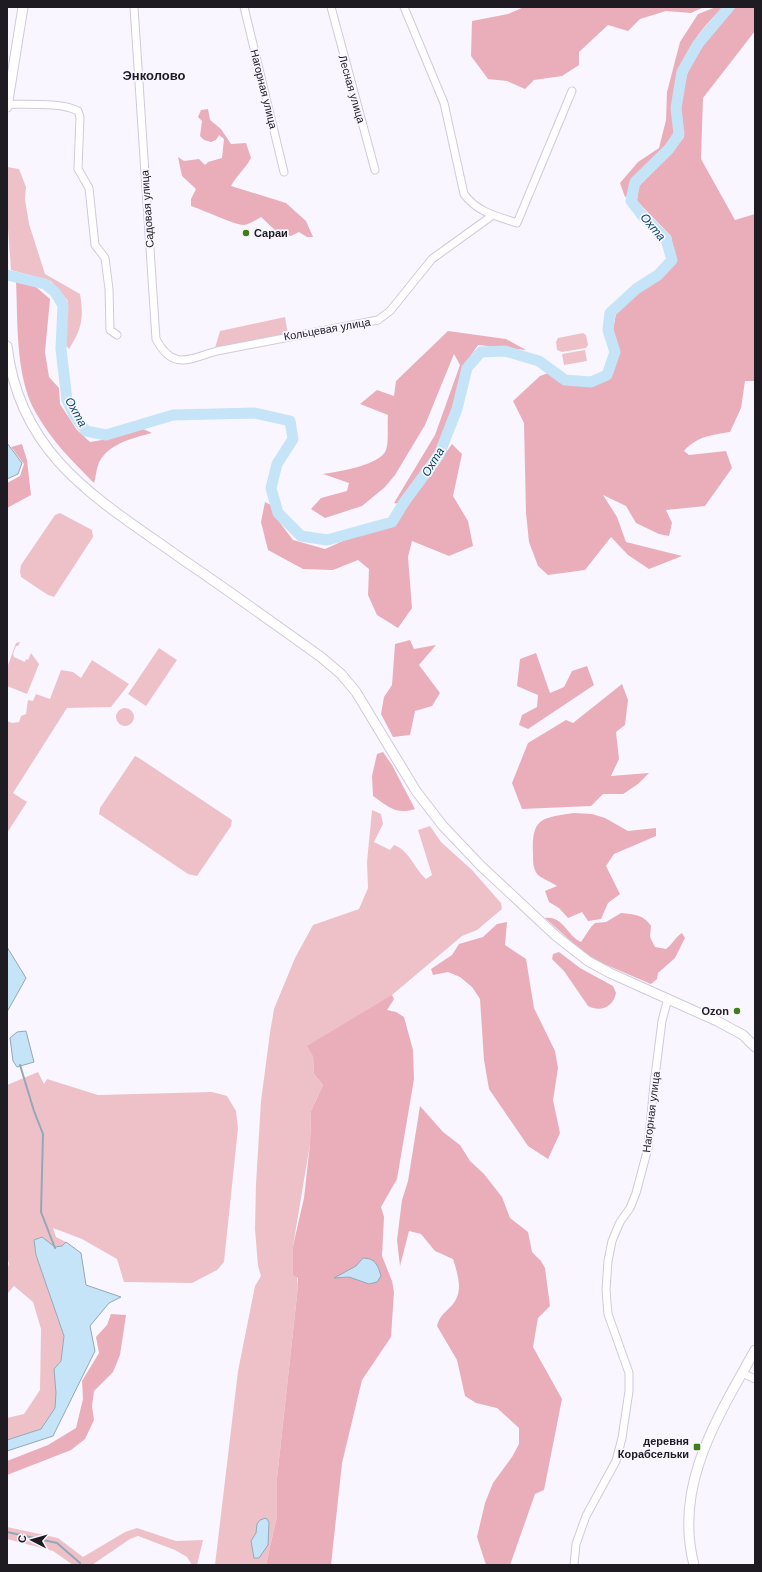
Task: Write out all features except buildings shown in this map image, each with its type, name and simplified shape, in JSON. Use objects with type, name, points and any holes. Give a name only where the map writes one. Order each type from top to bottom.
[{"type":"main road","points":[[7,107],[23,7]]},
{"type":"main road","points":[[7,346],[16,393],[28,420],[41,442],[59,464],[108,507],[314,652],[341,674],[356,692],[416,791],[443,826],[481,866],[556,936],[588,960],[610,973],[717,1021],[743,1035],[755,1048]]},
{"type":"main road","points":[[694,1565],[688,1534],[692,1483],[699,1460],[709,1437],[755,1350]]},
{"type":"street","name":"Садовая улица","points":[[134,7],[156,339],[163,351],[168,356],[176,359],[194,359],[217,351]]},
{"type":"street","name":"Нагорная улица","points":[[244,7],[284,172]]},
{"type":"street","name":"Лесная улица","points":[[330,7],[375,170]]},
{"type":"street","points":[[404,7],[444,103],[464,194],[479,209],[517,223],[572,91]]},
{"type":"street","points":[[8,104],[58,106],[72,108],[78,111],[80,117],[78,169],[89,188],[96,245],[105,258],[109,289],[110,330],[117,335]]},
{"type":"street","name":"Кольцевая улица","points":[[217,351],[378,320],[390,311],[432,259],[492,215]]},
{"type":"street","name":"Нагорная улица","points":[[574,1565],[576,1544],[586,1516],[616,1461],[622,1438],[629,1391],[629,1373],[608,1314],[606,1290],[608,1261],[612,1241],[620,1222],[630,1208],[636,1193],[648,1148],[662,1021],[668,998]]},
{"type":"street","points":[[742,1373],[755,1379]]},
{"type":"shaded area","points":[[524,7],[704,7],[691,13],[666,11],[640,19],[628,31],[608,25],[579,52],[579,65],[562,76],[534,80],[525,89],[507,81],[488,79],[471,56],[472,21],[508,14]]},
{"type":"shaded area","points":[[716,7],[724,7],[705,26],[697,37],[679,72],[674,99],[675,129],[671,140],[667,147],[640,173],[625,197],[620,183],[638,162],[659,148],[666,120],[667,92],[680,42],[698,14]]},
{"type":"shaded area","points":[[737,7],[755,7],[755,31],[703,98],[701,159],[735,220],[755,214],[755,381],[745,381],[741,408],[730,432],[711,435],[700,439],[684,451],[689,455],[726,451],[732,468],[705,506],[666,510],[672,523],[669,536],[659,534],[636,523],[626,506],[603,495],[617,517],[626,542],[682,556],[649,569],[628,555],[611,537],[585,570],[548,575],[538,566],[529,542],[526,513],[524,423],[513,401],[540,376],[548,373],[570,384],[578,385],[593,385],[609,379],[620,352],[613,329],[616,314],[637,292],[657,281],[675,257],[671,236],[637,201],[639,186],[672,153],[684,137],[681,113],[682,95],[690,68],[696,56],[712,34],[730,11]]},
{"type":"shaded area","points":[[208,109],[210,120],[221,129],[231,144],[246,143],[251,158],[231,186],[286,203],[306,221],[313,237],[307,237],[299,232],[291,236],[276,231],[261,217],[248,224],[240,225],[191,206],[191,199],[196,189],[182,176],[178,157],[184,161],[199,159],[205,165],[208,162],[222,158],[224,139],[219,135],[216,140],[211,142],[204,140],[200,136],[202,121],[198,117],[201,110]]},
{"type":"shaded area","points":[[7,167],[19,169],[26,187],[25,199],[29,224],[45,274],[80,294],[82,309],[81,323],[77,335],[69,349],[64,343],[68,301],[51,281],[11,270],[7,215]]},
{"type":"shaded area","points":[[16,281],[36,287],[50,299],[45,352],[49,377],[59,388],[60,404],[77,430],[90,442],[108,439],[118,433],[141,428],[152,433],[121,443],[107,452],[98,465],[94,483],[55,441],[42,423],[29,399],[24,383],[19,348]]},
{"type":"shaded area","points":[[285,317],[288,334],[215,348],[220,331]]},
{"type":"shaded area","points":[[448,331],[506,339],[526,350],[478,345],[463,367],[455,400],[436,453],[399,504],[394,503],[435,435],[460,365],[454,354],[425,425],[395,475],[385,487],[362,506],[325,518],[311,509],[321,498],[347,491],[349,483],[323,474],[368,464],[376,460],[386,450],[388,415],[360,404],[377,390],[394,396],[396,381]]},
{"type":"shaded area","points":[[583,333],[586,335],[588,345],[586,348],[562,352],[557,350],[556,342],[558,338]]},
{"type":"shaded area","points":[[585,350],[587,361],[564,365],[562,354]]},
{"type":"shaded area","points":[[22,444],[27,460],[31,495],[7,508],[7,483],[20,476],[24,464],[11,447]]},
{"type":"shaded area","points":[[452,444],[462,454],[453,496],[468,521],[473,546],[449,556],[412,541],[408,557],[412,608],[398,628],[377,615],[368,595],[369,569],[358,560],[333,570],[303,569],[268,550],[261,522],[265,502],[271,505],[274,515],[293,540],[325,549],[354,536],[393,526]]},
{"type":"shaded area","points":[[60,513],[92,530],[93,537],[54,597],[48,595],[21,577],[20,571],[21,565],[55,515]]},
{"type":"shaded area","points":[[410,640],[414,649],[436,645],[419,665],[440,693],[432,706],[415,711],[410,735],[393,737],[381,714],[384,697],[392,685],[395,644]]},
{"type":"shaded area","points":[[20,642],[18,646],[16,646],[13,654],[14,657],[25,662],[26,659],[28,660],[31,653],[39,664],[27,694],[7,686],[7,668],[16,643]]},
{"type":"shaded area","points":[[159,648],[177,660],[146,706],[128,694]]},
{"type":"shaded area","points":[[536,653],[550,693],[564,687],[572,671],[587,666],[594,685],[528,729],[519,725],[522,715],[537,707],[538,695],[517,686],[520,659]]},
{"type":"shaded area","points":[[92,660],[129,684],[111,707],[67,708],[13,793],[27,802],[7,833],[7,721],[12,723],[19,722],[21,716],[26,714],[28,700],[33,701],[36,694],[50,699],[61,670],[73,672],[81,678]]},
{"type":"shaded area","points":[[622,684],[628,700],[625,725],[616,732],[619,759],[611,776],[649,773],[638,784],[623,794],[603,794],[591,806],[522,809],[512,783],[528,743],[566,720],[573,723]]},
{"type":"shaded area","points":[[125,708],[131,711],[134,717],[131,723],[125,726],[119,723],[116,717],[119,711]]},
{"type":"shaded area","points":[[383,752],[392,765],[415,809],[403,811],[393,809],[373,796],[372,776],[377,754]]},
{"type":"shaded area","points":[[135,756],[232,820],[231,826],[197,876],[188,874],[99,814],[100,808]]},
{"type":"shaded area","points":[[372,810],[381,814],[383,824],[374,842],[390,850],[394,845],[399,847],[408,855],[426,879],[432,875],[418,830],[430,826],[441,842],[472,870],[501,903],[502,909],[477,930],[462,936],[392,995],[313,1056],[314,1074],[323,1085],[311,1111],[310,1144],[293,1246],[298,1286],[277,1478],[277,1516],[266,1565],[215,1565],[238,1371],[255,1286],[261,1276],[258,1266],[255,1229],[256,1184],[261,1101],[274,1009],[295,958],[313,925],[359,909],[368,888],[367,862]]},
{"type":"shaded area","points":[[574,813],[592,814],[605,818],[628,831],[656,828],[656,836],[614,854],[606,866],[620,894],[608,903],[601,919],[588,921],[582,912],[568,918],[559,908],[549,902],[545,891],[557,886],[538,875],[534,868],[533,842],[534,833],[537,826],[546,818]]},
{"type":"shaded area","points":[[621,913],[642,917],[648,922],[651,926],[650,937],[655,947],[666,949],[682,933],[685,938],[675,958],[658,973],[657,979],[651,984],[590,958],[545,918],[557,920],[581,942],[595,923],[606,922]]},
{"type":"shaded area","points":[[507,922],[505,945],[526,959],[534,1008],[555,1051],[558,1068],[553,1100],[560,1133],[548,1159],[528,1146],[489,1089],[484,1060],[480,999],[472,987],[460,977],[448,972],[433,975],[431,969],[452,955],[459,944],[483,937],[497,924]]},
{"type":"shaded area","points":[[559,952],[580,968],[613,986],[616,993],[609,1005],[597,1009],[588,1006],[564,971],[552,959],[553,954]]},
{"type":"shaded area","points":[[392,995],[394,999],[387,1010],[396,1012],[404,1017],[413,1050],[414,1079],[397,1179],[381,1207],[384,1217],[382,1256],[392,1281],[394,1292],[391,1337],[362,1380],[342,1463],[331,1565],[266,1565],[277,1516],[277,1478],[298,1286],[298,1278],[293,1275],[293,1246],[304,1198],[310,1144],[311,1111],[323,1085],[314,1074],[313,1056],[307,1046]]},
{"type":"shaded area","points":[[38,1072],[44,1084],[47,1079],[98,1095],[212,1092],[227,1096],[236,1111],[238,1128],[224,1262],[217,1270],[192,1283],[124,1282],[117,1259],[82,1239],[53,1228],[56,1237],[66,1242],[62,1246],[54,1247],[42,1237],[34,1240],[36,1255],[64,1336],[61,1361],[54,1369],[56,1393],[55,1408],[41,1429],[7,1440],[7,1418],[24,1414],[40,1390],[41,1329],[33,1302],[14,1286],[7,1294],[7,1271],[9,1263],[7,1259],[7,1085]]},
{"type":"shaded area","points":[[420,1106],[443,1132],[460,1145],[470,1161],[484,1174],[502,1197],[510,1218],[528,1232],[532,1252],[541,1261],[545,1268],[550,1306],[538,1318],[533,1347],[562,1399],[544,1490],[535,1494],[510,1565],[486,1565],[477,1537],[485,1503],[493,1483],[512,1457],[519,1444],[519,1428],[497,1408],[476,1403],[465,1396],[457,1360],[437,1326],[443,1315],[455,1301],[459,1291],[453,1259],[435,1251],[421,1234],[409,1231],[400,1266],[397,1240],[402,1200],[408,1181]]},
{"type":"shaded area","points":[[111,1314],[126,1315],[120,1355],[113,1372],[94,1391],[92,1406],[94,1420],[85,1439],[71,1450],[7,1475],[7,1461],[48,1445],[76,1428],[83,1399],[82,1381],[99,1353],[96,1337],[107,1325]]},
{"type":"shaded area","points":[[7,1527],[58,1538],[83,1557],[125,1532],[137,1528],[176,1541],[203,1540],[197,1565],[192,1565],[187,1557],[175,1550],[138,1536],[130,1539],[92,1565],[73,1565],[53,1551],[7,1539]]},
{"type":"water","points":[[7,443],[22,463],[18,474],[7,479]]},
{"type":"water","points":[[7,947],[26,978],[7,1012]]},
{"type":"water","points":[[26,1031],[34,1062],[17,1067],[13,1061],[10,1038],[17,1032]]},
{"type":"water","points":[[42,1237],[55,1247],[62,1246],[66,1242],[81,1253],[86,1285],[121,1297],[109,1303],[90,1326],[95,1351],[53,1436],[7,1451],[7,1440],[41,1429],[55,1408],[56,1393],[54,1369],[61,1361],[64,1336],[36,1255],[34,1240]]},
{"type":"water","points":[[363,1258],[370,1259],[377,1265],[381,1276],[377,1282],[369,1284],[349,1277],[334,1278],[356,1266]]},
{"type":"water","points":[[266,1518],[269,1522],[268,1545],[259,1558],[254,1558],[251,1541],[256,1533],[257,1524],[260,1520]]},
{"type":"waterway","name":"Охта","points":[[7,275],[45,284],[55,292],[63,305],[61,349],[67,400],[74,415],[86,431],[106,435],[173,415],[255,413],[290,421],[293,439],[277,464],[271,488],[278,513],[301,536],[327,540],[392,522],[405,501],[439,455],[457,409],[467,368],[481,352],[505,351],[539,361],[565,380],[591,382],[607,375],[615,352],[608,330],[610,313],[636,289],[658,275],[672,260],[666,239],[641,214],[631,201],[635,182],[669,149],[679,134],[676,108],[682,72],[698,44],[729,7]]},
{"type":"waterway","points":[[20,1065],[34,1111],[43,1134],[41,1212],[55,1248]]},
{"type":"waterway","points":[[7,1532],[57,1543],[80,1563]]},
{"type":"place","name":"Сараи","points":[[246,233]]},
{"type":"place","name":"Ozon","points":[[737,1011]]},
{"type":"place","name":"деревня Корабсельки","points":[[697,1447]]},
{"type":"district","name":"Энколово","points":[[154,75]]}]
